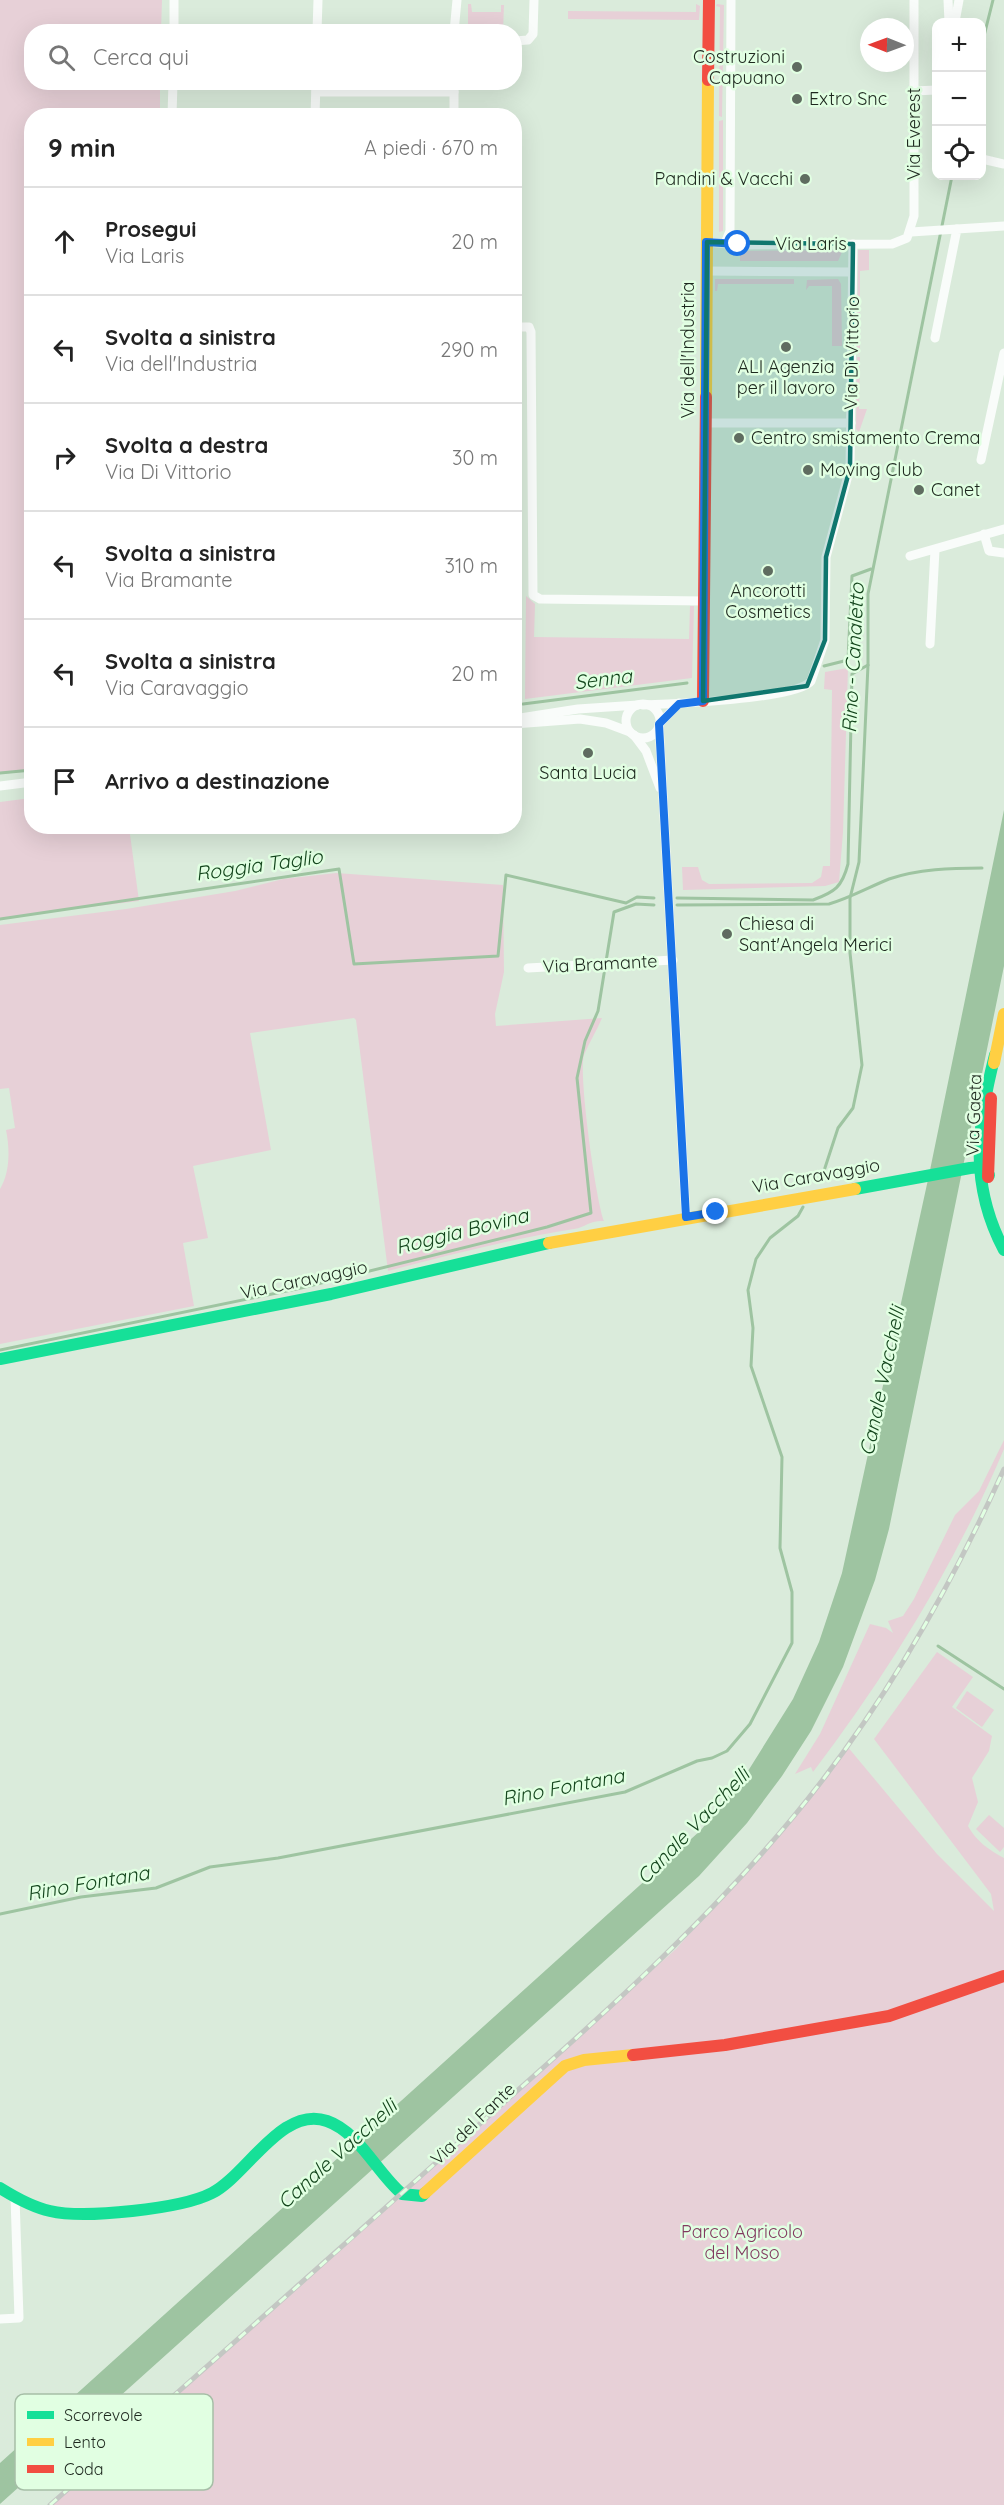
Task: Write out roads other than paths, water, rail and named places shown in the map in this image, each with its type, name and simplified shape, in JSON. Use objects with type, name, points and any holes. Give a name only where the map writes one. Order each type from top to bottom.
[{"type":"street","points":[[174,0],[174,24]]},
{"type":"street","points":[[317,24],[318,0]]},
{"type":"street","points":[[455,24],[457,0]]},
{"type":"street","points":[[522,40],[528,40],[533,34],[534,0]]},
{"type":"street","name":"Via dell'Industria","points":[[703,701],[709,0]]},
{"type":"street","points":[[726,241],[730,231],[731,0]]},
{"type":"street","name":"Via Everest","points":[[911,232],[914,216],[914,0]]},
{"type":"street","points":[[948,0],[950,18]]},
{"type":"street","points":[[956,18],[959,0]]},
{"type":"street","points":[[172,108],[173,90]]},
{"type":"street","points":[[315,108],[316,90]]},
{"type":"street","points":[[454,90],[454,108]]},
{"type":"street","points":[[914,91],[932,90]]},
{"type":"street","points":[[986,160],[1004,164]]},
{"type":"street","name":"Via Laris","points":[[706,242],[726,241],[738,244],[901,242],[911,232],[1004,226]]},
{"type":"street","points":[[935,338],[957,229]]},
{"type":"street","name":"Via Di Vittorio","points":[[522,718],[578,709],[679,704],[792,691],[807,686],[811,681],[825,640],[826,558],[850,468],[853,244]]},
{"type":"street","name":"Via Laris","points":[[706,271],[852,272]]},
{"type":"street","points":[[522,327],[529,327],[531,332],[533,595],[540,599],[704,600]]},
{"type":"street","points":[[981,460],[1004,353]]},
{"type":"street","points":[[705,423],[851,423]]},
{"type":"street","points":[[910,556],[1004,529]]},
{"type":"street","points":[[984,534],[989,551],[1004,553]]},
{"type":"street","points":[[930,644],[935,550]]},
{"type":"street","points":[[522,723],[580,719],[606,723],[632,734],[649,737],[679,704]]},
{"type":"street","points":[[632,734],[627,716],[641,705],[657,713],[659,724]]},
{"type":"street","name":"Via Bramante","points":[[659,724],[686,1217]]},
{"type":"street","name":"Via Bramante","points":[[632,734],[646,751],[664,799]]},
{"type":"street","points":[[0,786],[24,783]]},
{"type":"street","name":"Via Bramante","points":[[528,968],[673,960]]},
{"type":"street","name":"Via Gaeta","points":[[979,1168],[984,1104],[1004,1014]]},
{"type":"street","name":"Via Gaeta","points":[[979,1168],[995,1055]]},
{"type":"street","points":[[979,1168],[985,1210],[990,1226],[1004,1250]]},
{"type":"street","name":"Via Caravaggio","points":[[0,1359],[331,1294],[521,1248],[929,1174],[979,1168]]},
{"type":"street","name":"Via del Fante","points":[[0,2188],[51,2212],[76,2216],[187,2201],[213,2193],[285,2128],[309,2118],[326,2120],[349,2138],[402,2194],[422,2196],[552,2075],[565,2066],[584,2060],[725,2045],[889,2016],[1004,1976]]},
{"type":"street","points":[[0,2319],[20,2318],[15,2197]]},
{"type":"waterway","name":"Rino - Canaletto","points":[[986,28],[993,0]]},
{"type":"waterway","name":"Rino - Canaletto","points":[[821,1180],[838,1128],[853,1108],[862,1065],[850,953],[850,898],[859,862],[868,665],[868,594],[951,180]]},
{"type":"waterway","name":"Senna","points":[[824,666],[848,660],[852,576],[871,569]]},
{"type":"waterway","name":"Roggia Taglio","points":[[677,898],[813,900],[836,888],[848,864],[852,674],[868,665]]},
{"type":"waterway","name":"Senna","points":[[523,704],[687,683]]},
{"type":"waterway","name":"Senna","points":[[0,773],[24,771]]},
{"type":"waterway","name":"Roggia Bovina","points":[[677,905],[829,904],[889,879],[912,873],[982,868]]},
{"type":"waterway","name":"Roggia Taglio","points":[[0,919],[339,869],[354,964],[498,956],[506,875],[626,903],[637,897],[654,898]]},
{"type":"waterway","name":"Roggia Bovina","points":[[0,1350],[301,1288],[547,1227],[591,1213],[577,1078],[585,1041],[598,1011],[614,912],[636,904],[654,905]]},
{"type":"waterway","name":"Rino Fontana","points":[[0,1914],[81,1897],[156,1888],[210,1867],[278,1858],[625,1792],[697,1761],[712,1758],[727,1751],[750,1724],[792,1643],[792,1592],[780,1548],[782,1457],[751,1366],[753,1328],[748,1290],[756,1259],[770,1238],[798,1216],[803,1207]]},
{"type":"waterway","points":[[938,1646],[1004,1689]]},
{"type":"railway","points":[[175,2394],[624,1994],[712,1908],[754,1863],[825,1776],[884,1693],[936,1605],[1004,1469]]},
{"type":"railway","points":[[50,2505],[67,2490]]},
{"type":"place","name":"Costruzioni Capuano","points":[[797,67]]},
{"type":"place","name":"Extro Snc","points":[[797,99]]},
{"type":"place","name":"Pandini & Vacchi","points":[[805,179]]},
{"type":"place","name":"ALI Agenzia per il lavoro","points":[[786,347]]},
{"type":"place","name":"Centro smistamento Crema","points":[[739,438]]},
{"type":"place","name":"Moving Club","points":[[808,470]]},
{"type":"place","name":"Canet","points":[[919,490]]},
{"type":"place","name":"Ancorotti Cosmetics","points":[[768,571]]},
{"type":"place","name":"Santa Lucia","points":[[588,753]]},
{"type":"place","name":"Chiesa di Sant'Angela Merici","points":[[727,934]]},
{"type":"water label","name":"Canale Vacchelli","points":[[882,1381]]},
{"type":"water label","name":"Canale Vacchelli","points":[[693,1826]]},
{"type":"water label","name":"Canale Vacchelli","points":[[337,2154]]},
{"type":"park label","name":"Parco Agricolo del Moso","points":[[742,2242]]}]
